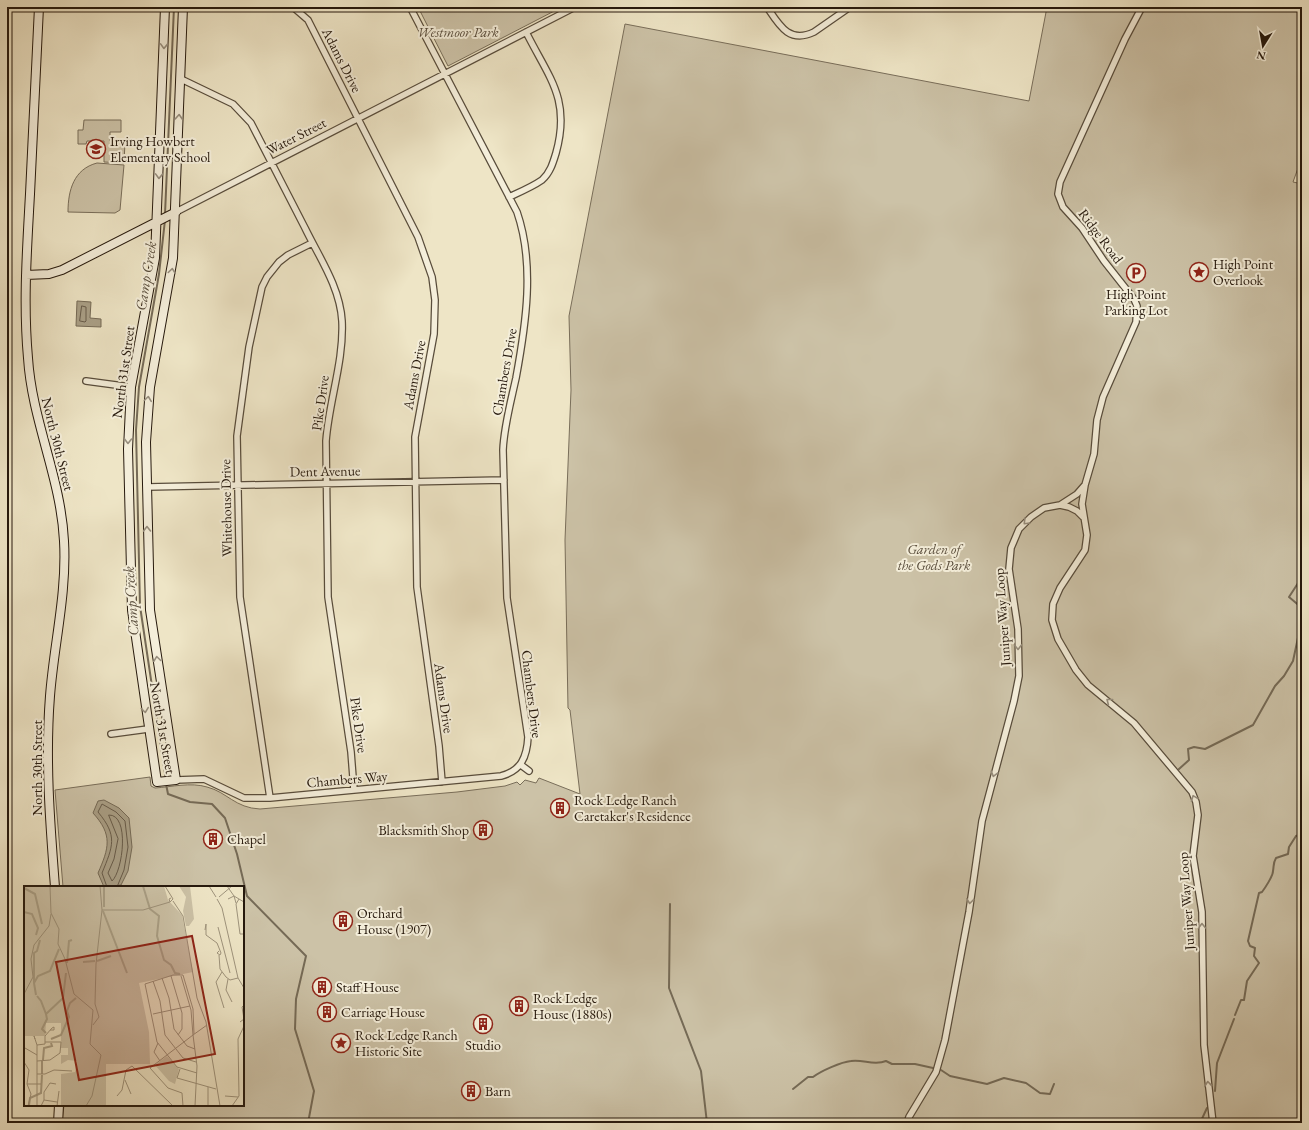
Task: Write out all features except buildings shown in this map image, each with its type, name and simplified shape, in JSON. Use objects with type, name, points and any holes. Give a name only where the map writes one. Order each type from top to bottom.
[{"type":"main road","name":"North 30th Street","points":[[40,7],[24,312],[30,382],[38,420],[57,486],[64,542],[63,590],[52,674],[48,748],[48,791],[55,886]]},
{"type":"main road","name":"North 31st Street","points":[[165,7],[157,222],[152,277],[131,388],[128,449],[130,590],[148,729],[157,782],[176,780],[150,610],[147,409],[172,272],[176,212],[183,7]]},
{"type":"main road","name":"Water Street","points":[[26,275],[49,274],[62,270],[176,212]]},
{"type":"main road","points":[[58,1123],[59,1106]]},
{"type":"street","name":"Adams Drive","points":[[293,7],[308,20],[359,119],[418,237],[429,264],[434,288],[434,334],[416,431],[416,482],[418,599],[431,684],[442,782]]},
{"type":"street","name":"Chambers Drive","points":[[410,7],[517,212],[526,244],[526,307],[521,352],[504,440],[507,598],[528,737],[526,755],[521,766]]},
{"type":"street","name":"Water Street","points":[[176,212],[575,7]]},
{"type":"street","points":[[767,7],[782,28],[797,36],[808,35],[814,32],[850,7]]},
{"type":"street","name":"Ridge Road","points":[[1084,518],[1082,504],[1085,485],[1094,454],[1097,420],[1103,397],[1136,322],[1138,313],[1137,306],[1130,294],[1104,261],[1082,228],[1063,207],[1058,191],[1060,182],[1125,39],[1142,7]]},
{"type":"street","points":[[509,197],[535,184],[546,176],[554,160],[561,129],[562,110],[558,96],[526,32]]},
{"type":"street","name":"Pike Drive","points":[[181,79],[225,100],[239,109],[251,123],[335,290],[342,320],[340,352],[327,429],[326,483],[330,614],[351,752],[354,790]]},
{"type":"street","name":"Whitehouse Drive","points":[[270,798],[240,598],[237,441],[239,415],[249,347],[262,287],[272,269],[279,262],[288,255],[312,243]]},
{"type":"street","points":[[86,381],[131,388]]},
{"type":"street","name":"Dent Avenue","points":[[147,487],[238,484],[504,480]]},
{"type":"street","points":[[1060,505],[1077,494],[1085,485]]},
{"type":"street","points":[[1060,505],[1077,511],[1084,518]]},
{"type":"street","name":"Juniper Way Loop","points":[[907,1123],[908,1117],[936,1072],[945,1040],[969,912],[982,821],[1014,701],[1019,676],[1018,629],[1009,569],[1011,548],[1019,529],[1031,517],[1044,508],[1060,505]]},
{"type":"street","name":"Juniper Way Loop","points":[[1084,518],[1088,535],[1086,550],[1060,588],[1053,604],[1052,620],[1058,638],[1076,670],[1088,685],[1134,723],[1192,792],[1196,802],[1198,815],[1193,856],[1202,912],[1204,1045],[1213,1123]]},
{"type":"street","points":[[112,734],[148,729]]},
{"type":"street","points":[[521,766],[529,771]]},
{"type":"street","name":"Chambers Way","points":[[176,780],[204,779],[244,798],[270,798],[501,776],[514,771],[521,766]]},
{"type":"green space","name":"Westmoor Park","points":[[418,7],[562,7],[448,66]]},
{"type":"green space","name":"Garden of the Gods Park","points":[[1047,7],[1302,7],[1302,157],[1293,182],[1302,184],[1302,1123],[62,1123],[64,1106],[244,1106],[244,886],[63,886],[55,790],[150,777],[151,786],[155,788],[188,785],[207,787],[220,792],[244,806],[260,809],[457,792],[505,786],[517,782],[520,785],[525,780],[536,783],[539,778],[580,794],[570,710],[568,708],[565,540],[571,390],[569,316],[625,24],[1029,101]]},
{"type":"green space","points":[[84,120],[121,120],[121,132],[110,132],[110,141],[125,142],[124,163],[104,162],[104,141],[87,141],[86,144],[78,144],[78,130],[83,130]]},
{"type":"green space","points":[[97,163],[124,165],[120,210],[115,213],[68,212],[71,188],[78,175],[89,166]]},
{"type":"water","points":[[77,301],[91,302],[90,318],[101,319],[101,327],[76,326]]},
{"type":"water","points":[[104,800],[119,808],[129,818],[132,847],[128,871],[121,885],[104,886],[98,873],[105,856],[107,842],[104,828],[93,813],[98,801]]},
{"type":"waterway","name":"Camp Creek","points":[[165,214],[174,7]]},
{"type":"waterway","name":"Camp Creek","points":[[165,220],[159,274],[139,387],[136,430],[140,606],[166,780]]},
{"type":"waterway","points":[[1302,577],[1289,597],[1302,608]]},
{"type":"waterway","points":[[1179,769],[1189,760],[1188,749],[1194,747],[1205,749],[1253,725],[1275,686],[1284,676],[1293,661],[1302,619]]},
{"type":"waterway","name":"Camp Creek","points":[[166,784],[168,794],[190,802],[212,804],[225,818],[237,854],[247,896],[306,956],[296,999],[295,1029],[314,1091],[308,1123]]},
{"type":"waterway","points":[[1235,1015],[1241,1000],[1244,1000],[1247,981],[1259,963],[1254,956],[1255,948],[1250,946],[1248,941],[1259,893],[1262,892],[1273,873],[1276,858],[1288,854],[1289,847],[1296,836],[1299,835],[1302,827]]},
{"type":"waterway","points":[[670,904],[669,988],[701,1071],[707,1123]]},
{"type":"waterway","points":[[1215,1091],[1217,1063],[1234,1019]]},
{"type":"waterway","points":[[793,1089],[808,1077],[813,1077],[831,1067],[851,1061],[873,1063],[886,1061],[892,1064],[915,1064],[933,1068]]},
{"type":"waterway","points":[[941,1070],[950,1076],[987,1084],[1004,1078],[1026,1083],[1040,1093],[1050,1094],[1054,1084]]},
{"type":"waterway","points":[[1200,1123],[1207,1108]]},
{"type":"place","name":"Irving Howbert Elementary School","points":[[96,149]]},
{"type":"place","name":"High Point Overlook","points":[[1199,272]]},
{"type":"place","name":"High Point Parking Lot","points":[[1136,273]]},
{"type":"place","name":"Rock Ledge Ranch Caretaker's Residence","points":[[560,808]]},
{"type":"place","name":"Blacksmith Shop","points":[[483,830]]},
{"type":"place","name":"Chapel","points":[[213,839]]},
{"type":"place","name":"Orchard House (1907)","points":[[343,921]]},
{"type":"place","name":"Staff House","points":[[322,987]]},
{"type":"place","name":"Rock Ledge House (1880s)","points":[[519,1006]]},
{"type":"place","name":"Carriage House","points":[[327,1012]]},
{"type":"place","name":"Studio","points":[[483,1024]]},
{"type":"place","name":"Rock Ledge Ranch Historic Site","points":[[341,1043]]},
{"type":"place","name":"Barn","points":[[471,1091]]}]
